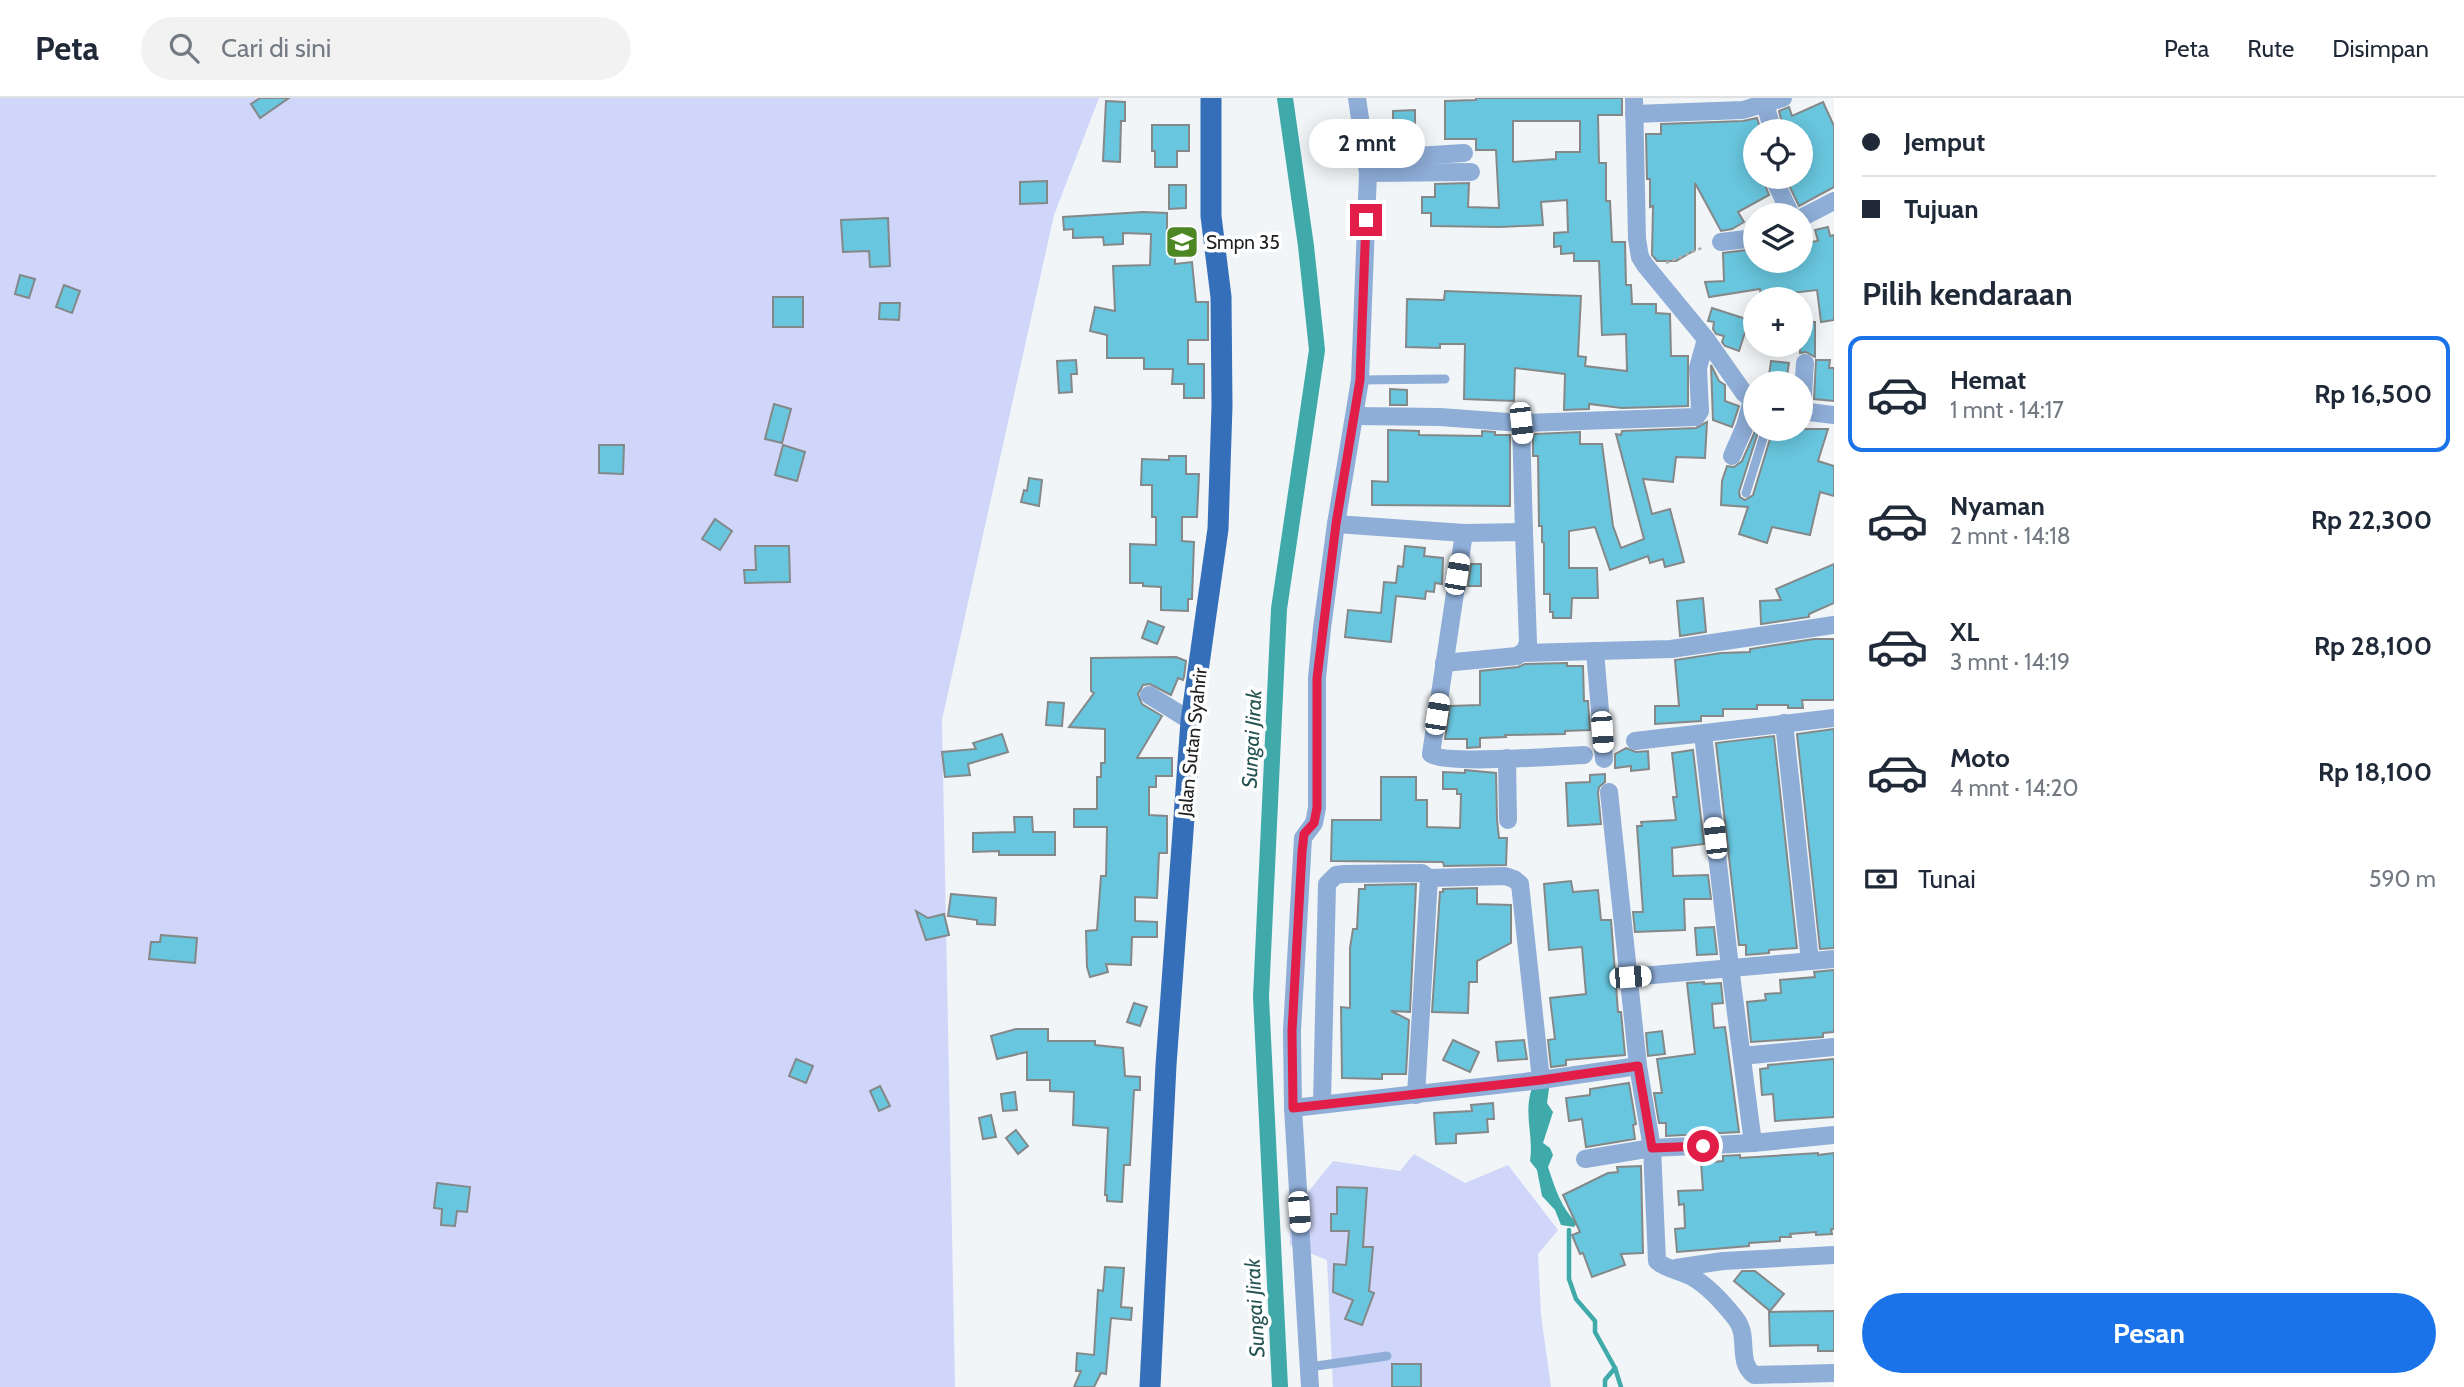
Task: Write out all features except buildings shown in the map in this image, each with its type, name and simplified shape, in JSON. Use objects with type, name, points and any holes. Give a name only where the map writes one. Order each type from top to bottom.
[{"type":"main road","name":"Jalan Sutan Syahrir","points":[[1150,1387],[1166,1065],[1191,720],[1218,529],[1222,406],[1221,297],[1211,216],[1211,98]]},
{"type":"street","points":[[1310,1387],[1293,1108],[1292,1031],[1304,834],[1314,823],[1317,808],[1317,678],[1336,524],[1360,380],[1368,166],[1357,98]]},
{"type":"street","points":[[1743,392],[1638,252],[1634,106],[1743,110],[1783,98]]},
{"type":"street","points":[[1765,104],[1769,119]]},
{"type":"street","points":[[1368,166],[1464,153]]},
{"type":"street","points":[[1368,166],[1471,172]]},
{"type":"street","points":[[1813,212],[1834,201]]},
{"type":"street","points":[[1721,242],[1743,239]]},
{"type":"street","points":[[1355,416],[1440,417],[1521,423],[1696,417],[1700,411],[1698,368],[1706,339]]},
{"type":"street","points":[[1804,371],[1805,363]]},
{"type":"street","points":[[1813,412],[1834,415]]},
{"type":"street","points":[[1521,423],[1528,642],[1523,653]]},
{"type":"street","points":[[1732,456],[1743,431]]},
{"type":"street","points":[[1336,524],[1464,533],[1524,532]]},
{"type":"street","points":[[1464,533],[1431,754],[1438,758],[1584,755]]},
{"type":"street","points":[[1444,663],[1517,656],[1523,653],[1671,649],[1834,625]]},
{"type":"street","points":[[1595,651],[1604,759]]},
{"type":"street","points":[[1149,695],[1191,720]]},
{"type":"street","points":[[1635,741],[1834,718]]},
{"type":"street","points":[[1784,723],[1810,961]]},
{"type":"street","points":[[1703,734],[1753,1143]]},
{"type":"street","points":[[1507,758],[1508,820]]},
{"type":"street","points":[[1609,792],[1638,1066],[1652,1148],[1659,1264],[1695,1278],[1739,1322],[1744,1334],[1745,1366],[1754,1375],[1834,1373]]},
{"type":"street","points":[[1322,1103],[1327,884],[1336,875],[1344,874],[1422,873],[1429,878],[1505,876],[1520,884],[1541,1080]]},
{"type":"street","points":[[1416,1095],[1429,878]]},
{"type":"street","points":[[1630,977],[1834,959]]},
{"type":"street","points":[[1742,1056],[1834,1047]]},
{"type":"street","points":[[1293,1108],[1541,1080],[1638,1066]]},
{"type":"street","points":[[1585,1159],[1652,1148],[1834,1136]]},
{"type":"street","points":[[1675,1268],[1723,1261],[1834,1255]]},
{"type":"lane","points":[[1360,380],[1445,379]]},
{"type":"lane","points":[[1746,493],[1762,441]]},
{"type":"lane","points":[[1309,1367],[1387,1356]]},
{"type":"path","points":[[1651,272],[1676,257],[1721,242]]},
{"type":"shaded area","points":[[0,98],[1099,98],[1054,215],[942,720],[955,1387],[0,1387]]},
{"type":"shaded area","points":[[1414,1154],[1465,1183],[1508,1165],[1558,1230],[1538,1254],[1541,1315],[1551,1387],[1333,1387],[1327,1260],[1290,1245],[1289,1216],[1333,1161],[1400,1171]]},
{"type":"water","points":[[1550,1081],[1547,1103],[1553,1112],[1543,1143],[1550,1148],[1553,1155],[1548,1167],[1563,1204],[1577,1223],[1574,1227],[1561,1225],[1555,1210],[1542,1196],[1537,1170],[1530,1161],[1529,1097],[1532,1088]]},
{"type":"waterway","name":"Sungai Jirak","points":[[1280,1387],[1261,997],[1279,609],[1317,350],[1306,246],[1285,98]]},
{"type":"waterway","points":[[1569,1230],[1569,1279],[1576,1299],[1595,1321],[1595,1332],[1615,1368],[1621,1387]]},
{"type":"waterway","points":[[1605,1387],[1605,1380],[1615,1368]]},
{"type":"place","name":"Smpn 35","points":[[1182,242]]},
{"type":"route","points":[[1366,220],[1360,380],[1336,524],[1317,678],[1317,808],[1314,823],[1303,838],[1292,1031],[1293,1108],[1541,1080],[1638,1066],[1652,1148],[1703,1146]]}]
